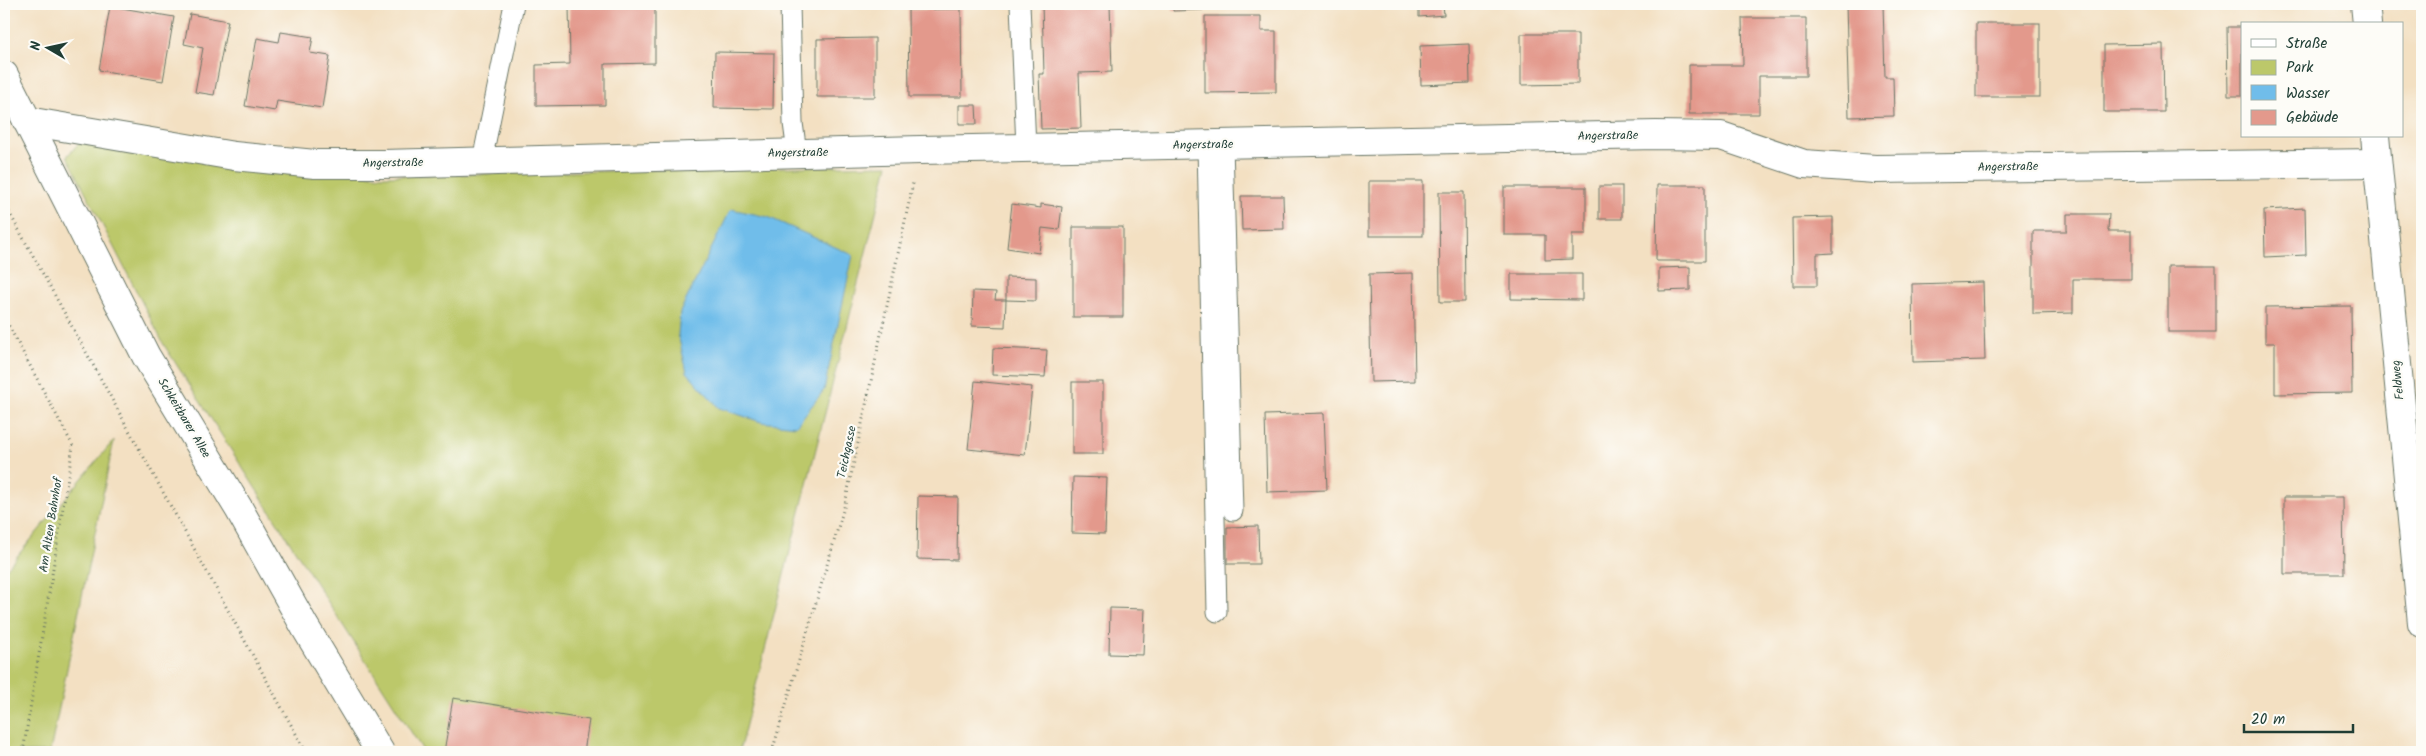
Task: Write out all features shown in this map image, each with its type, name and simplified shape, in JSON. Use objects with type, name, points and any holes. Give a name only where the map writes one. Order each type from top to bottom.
[{"type":"street","points":[[2365,4],[2367,22]]},
{"type":"street","name":"Schkeitbarer Allee","points":[[4,75],[146,356],[239,508],[305,628],[380,752]]},
{"type":"street","name":"Angerstraße","points":[[27,121],[234,156],[315,164],[1665,135],[1721,136],[1804,164],[1875,169],[2376,150]]},
{"type":"street","name":"Feldweg","points":[[2376,150],[2422,623]]},
{"type":"lane","points":[[482,161],[514,4]]},
{"type":"lane","points":[[790,4],[793,123],[796,153]]},
{"type":"lane","points":[[1020,4],[1026,148]]},
{"type":"lane","points":[[1215,145],[1233,511]]},
{"type":"lane","points":[[1215,145],[1217,612]]},
{"type":"path","name":"Teichgasse","points":[[772,752],[845,504],[920,150]]},
{"type":"path","points":[[4,203],[306,752]]},
{"type":"path","name":"Am Alten Bahnhof","points":[[4,317],[73,446],[23,752]]},
{"type":"green space","points":[[79,143],[383,176],[888,165],[739,752],[424,752],[164,345],[67,156]]},
{"type":"green space","points":[[114,440],[50,752],[4,752],[4,572]]},
{"type":"water","points":[[731,209],[768,217],[853,255],[824,390],[796,426],[761,422],[719,408],[687,372],[678,335],[680,312]]},
{"type":"building","points":[[569,4],[655,4],[655,63],[605,64],[605,105],[536,106],[536,65],[570,64]]},
{"type":"building","points":[[1042,4],[1110,4],[1112,72],[1079,73],[1081,128],[1041,129],[1039,74],[1044,74]]},
{"type":"building","points":[[1173,4],[1203,4],[1203,10],[1173,11]]},
{"type":"building","points":[[1419,4],[1443,4],[1444,15],[1419,17]]},
{"type":"building","points":[[1846,4],[1883,4],[1885,77],[1893,77],[1894,116],[1849,117]]},
{"type":"building","points":[[110,6],[174,17],[163,81],[99,70]]},
{"type":"building","points":[[961,9],[962,97],[909,97],[908,10]]},
{"type":"building","points":[[190,14],[228,21],[214,95],[195,92],[203,48],[184,44]]},
{"type":"building","points":[[1205,16],[1261,16],[1261,31],[1276,31],[1276,92],[1205,93]]},
{"type":"building","points":[[1742,18],[1806,18],[1806,76],[1759,76],[1759,114],[1689,114],[1689,65],[1743,65]]},
{"type":"building","points":[[1976,23],[2040,23],[2040,97],[1976,97]]},
{"type":"building","points":[[2227,27],[2241,27],[2241,96],[2228,96]]},
{"type":"building","points":[[281,32],[313,37],[310,53],[330,56],[322,108],[277,101],[275,111],[245,106],[257,38],[279,42]]},
{"type":"building","points":[[1521,34],[1578,34],[1578,84],[1521,85]]},
{"type":"building","points":[[875,38],[875,97],[817,97],[817,39]]},
{"type":"building","points":[[1469,44],[1470,83],[1421,85],[1420,46]]},
{"type":"building","points":[[2163,44],[2164,112],[2104,112],[2104,45]]},
{"type":"building","points":[[715,52],[774,53],[773,109],[714,108]]},
{"type":"building","points":[[959,105],[976,105],[977,124],[959,124]]},
{"type":"building","points":[[1369,181],[1423,181],[1423,236],[1369,236]]},
{"type":"building","points":[[1657,185],[1705,185],[1705,261],[1656,261]]},
{"type":"building","points":[[1599,186],[1622,186],[1622,219],[1599,219]]},
{"type":"building","points":[[1504,187],[1586,187],[1586,234],[1572,234],[1572,259],[1545,260],[1545,235],[1504,235]]},
{"type":"building","points":[[1439,192],[1464,192],[1465,302],[1440,302]]},
{"type":"building","points":[[1241,196],[1283,196],[1284,229],[1242,230]]},
{"type":"building","points":[[1012,204],[1041,208],[1041,204],[1062,207],[1059,230],[1042,228],[1039,253],[1007,248]]},
{"type":"building","points":[[2305,208],[2306,255],[2265,257],[2264,210]]},
{"type":"building","points":[[2067,214],[2109,214],[2108,231],[2131,231],[2131,279],[2073,279],[2073,313],[2033,314],[2033,231],[2067,231]]},
{"type":"building","points":[[1833,217],[1833,253],[1817,254],[1817,286],[1793,286],[1792,218]]},
{"type":"building","points":[[1073,227],[1123,227],[1123,317],[1073,317]]},
{"type":"building","points":[[2168,266],[2216,266],[2216,332],[2168,332]]},
{"type":"building","points":[[1690,267],[1690,290],[1659,291],[1659,268]]},
{"type":"building","points":[[1413,273],[1415,381],[1371,382],[1369,274]]},
{"type":"building","points":[[1511,274],[1582,274],[1582,300],[1511,299]]},
{"type":"building","points":[[1006,277],[1036,278],[1036,301],[1006,300]]},
{"type":"building","points":[[1983,282],[1985,360],[1913,362],[1912,284]]},
{"type":"building","points":[[973,291],[996,292],[995,300],[1006,300],[1005,327],[972,326]]},
{"type":"building","points":[[2351,306],[2352,393],[2275,394],[2275,343],[2265,343],[2265,307]]},
{"type":"building","points":[[993,348],[1047,350],[1045,377],[992,375]]},
{"type":"building","points":[[975,381],[1032,387],[1025,455],[968,449]]},
{"type":"building","points":[[1072,382],[1103,382],[1103,454],[1072,454]]},
{"type":"building","points":[[1324,413],[1327,490],[1267,492],[1265,415]]},
{"type":"building","points":[[1073,477],[1107,478],[1105,534],[1072,533]]},
{"type":"building","points":[[918,496],[958,497],[957,560],[917,559]]},
{"type":"building","points":[[2284,497],[2343,497],[2344,574],[2284,574]]},
{"type":"building","points":[[1258,526],[1259,564],[1227,564],[1227,527]]},
{"type":"building","points":[[1110,608],[1145,609],[1143,655],[1109,654]]},
{"type":"building","points":[[453,698],[589,720],[584,752],[444,752]]}]
